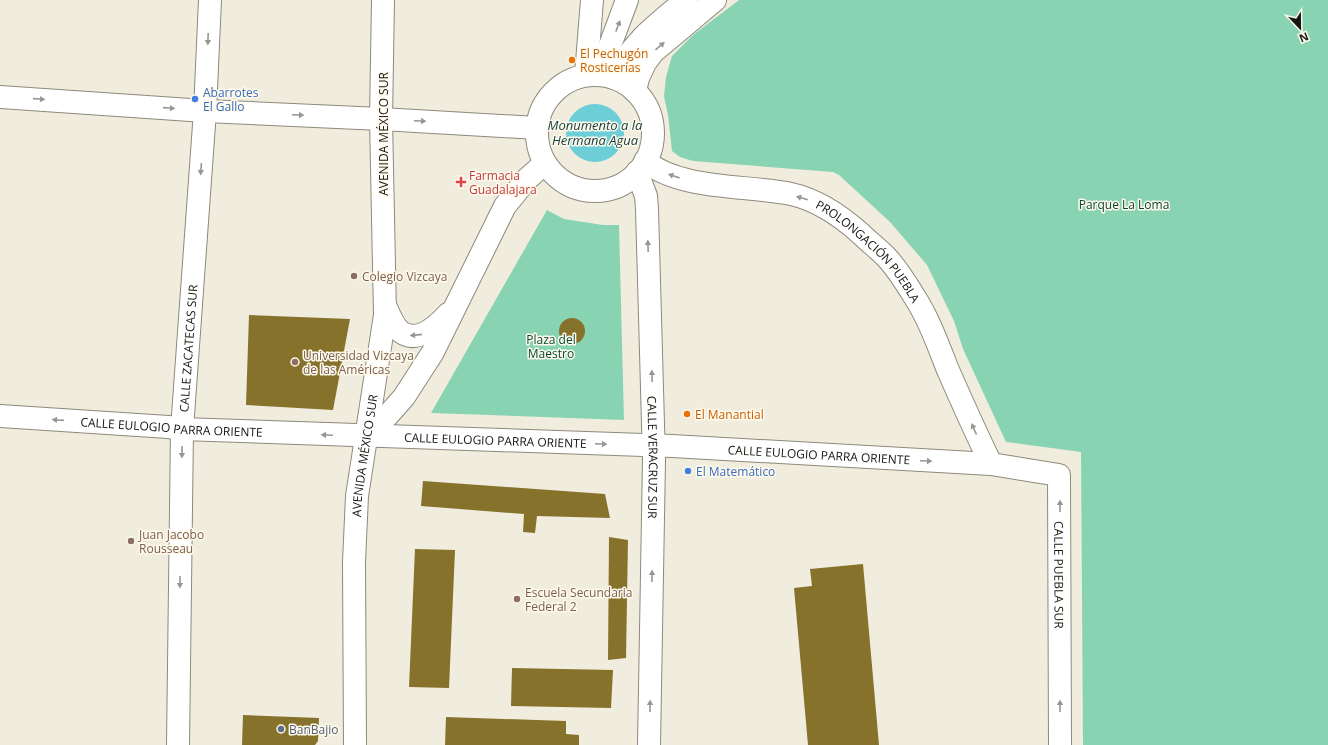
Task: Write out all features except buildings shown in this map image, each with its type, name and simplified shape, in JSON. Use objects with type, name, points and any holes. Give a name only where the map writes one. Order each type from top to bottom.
[{"type":"street","name":"CALLE ZACATECAS SUR","points":[[178,745],[182,429],[205,111],[210,0]]},
{"type":"street","name":"AVENIDA MÉXICO SUR","points":[[355,745],[354,562],[357,496],[384,322],[385,305],[381,119],[383,0]]},
{"type":"street","points":[[592,0],[600,76]]},
{"type":"street","points":[[600,76],[628,0]]},
{"type":"street","points":[[600,76],[621,64],[644,35],[686,0]]},
{"type":"street","points":[[635,91],[638,78],[645,63],[653,52],[715,0]]},
{"type":"street","points":[[600,76],[626,83],[635,91],[640,95],[649,112],[653,130],[651,150],[641,166],[627,181],[609,190],[588,191],[569,186],[553,174],[541,157],[536,139],[537,121],[544,103],[556,89],[572,79],[600,76]]},
{"type":"street","points":[[0,97],[205,111],[537,128]]},
{"type":"street","points":[[366,436],[404,398],[433,352],[505,206],[526,180],[546,163]]},
{"type":"street","name":"CALLE VERACRUZ SUR","points":[[641,166],[647,209],[654,446],[650,745]]},
{"type":"street","name":"PROLONGACIÓN PUEBLA","points":[[641,166],[654,168],[692,181],[791,194],[812,200],[851,225],[887,259],[915,297],[930,325],[990,464]]},
{"type":"street","points":[[385,305],[394,325],[401,332],[416,336],[427,333],[440,323],[457,304]]},
{"type":"street","name":"CALLE EULOGIO PARRA ORIENTE","points":[[0,416],[182,429],[654,446],[990,464]]},
{"type":"street","name":"CALLE PUEBLA SUR","points":[[990,464],[1059,475],[1060,745]]},
{"type":"green space","name":"Parque La Loma","points":[[739,0],[1328,0],[1328,745],[1083,745],[1081,452],[1006,442],[963,349],[954,321],[927,265],[890,222],[839,175],[833,172],[693,161],[680,157],[672,151],[668,115],[664,96],[666,77],[672,56],[693,35]]},
{"type":"green space","name":"Plaza del Maestro","points":[[547,210],[564,219],[603,225],[619,225],[624,420],[431,413]]},
{"type":"water","name":"Monumento a la Hermana Agua","points":[[595,104],[611,109],[619,117],[624,133],[619,149],[611,157],[595,162],[579,157],[571,149],[566,133],[571,117],[579,109]]},
{"type":"place","name":"El Pechugón Rosticerías","points":[[572,60]]},
{"type":"place","name":"Abarrotes El Gallo","points":[[195,99]]},
{"type":"place","name":"Farmacia Guadalajara","points":[[461,182]]},
{"type":"place","name":"Colegio Vizcaya","points":[[354,276]]},
{"type":"place","name":"Universidad Vizcaya de las Américas","points":[[295,362]]},
{"type":"place","name":"El Manantial","points":[[687,414]]},
{"type":"place","name":"El Matemático","points":[[688,471]]},
{"type":"place","name":"Juan Jacobo Rousseau","points":[[131,541]]},
{"type":"place","name":"Escuela Secundaria Federal 2","points":[[517,599]]},
{"type":"place","name":"BanBajio","points":[[281,729]]}]
